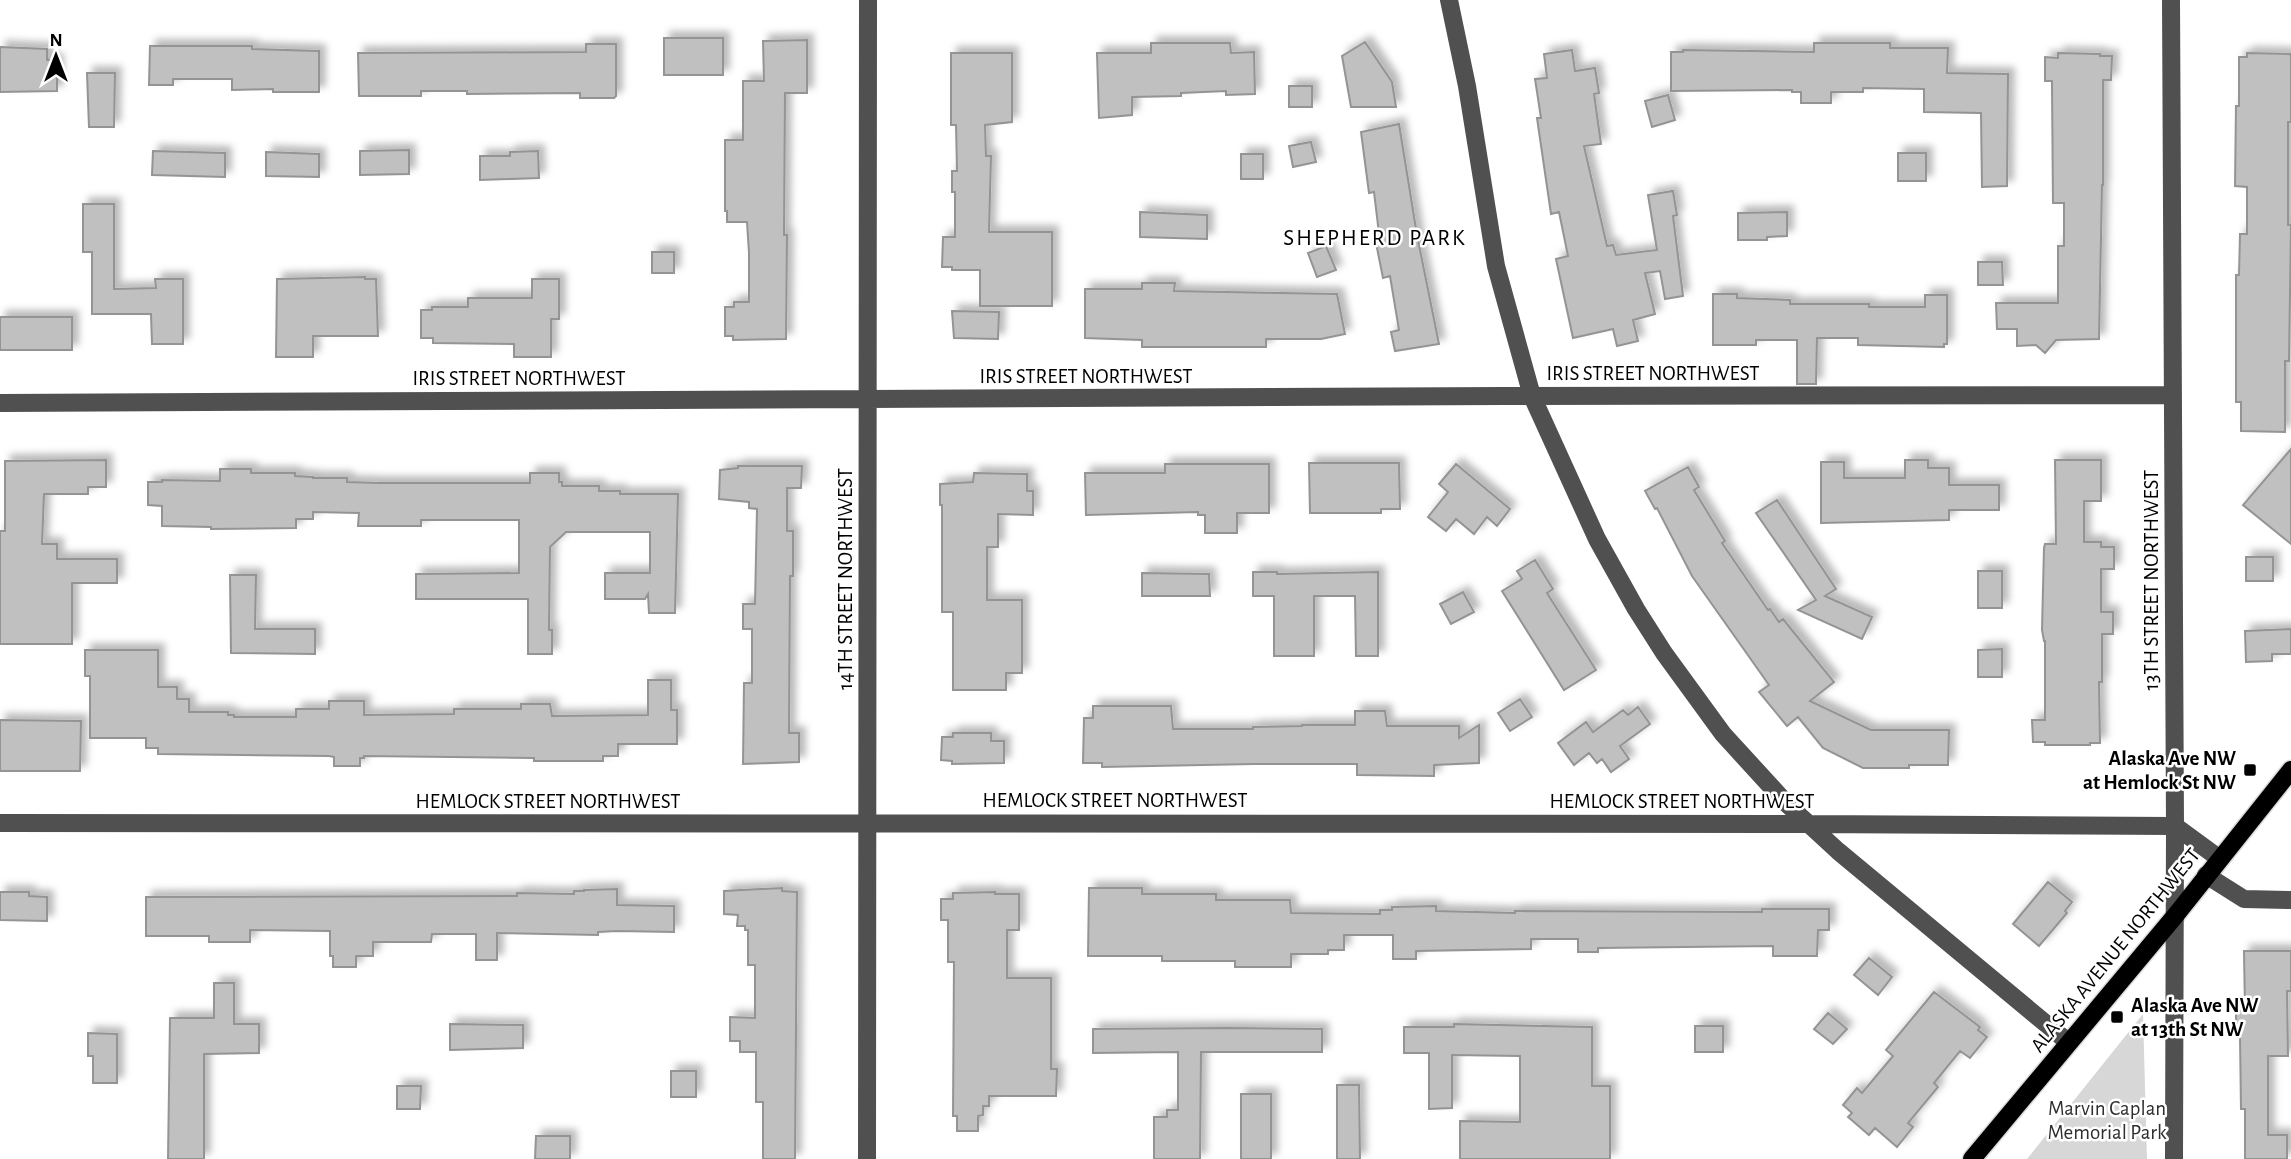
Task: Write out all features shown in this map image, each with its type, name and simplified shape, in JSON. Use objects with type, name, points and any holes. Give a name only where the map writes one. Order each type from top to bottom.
[{"type":"main road","name":"ALASKA AVENUE NORTHWEST","points":[[1972,1159],[2175,916],[2291,770]]},
{"type":"street","name":"14TH STREET NORTHWEST","points":[[867,1159],[868,0]]},
{"type":"street","points":[[1449,0],[1467,86],[1496,266],[1532,396],[1597,540],[1649,631],[1723,734],[1807,824],[2068,1042]]},
{"type":"street","name":"13TH STREET NORTHWEST","points":[[2171,0],[2174,1159]]},
{"type":"street","name":"IRIS STREET NORTHWEST","points":[[0,403],[2173,395]]},
{"type":"street","name":"HEMLOCK STREET NORTHWEST","points":[[0,823],[2175,826]]},
{"type":"street","points":[[2175,826],[2220,859]]},
{"type":"street","points":[[2206,875],[2244,900],[2291,900]]},
{"type":"green space","name":"Marvin Caplan Memorial Park","points":[[2143,1014],[2147,1159],[2027,1159]]},
{"type":"building","points":[[664,38],[723,38],[723,75],[664,75]]},
{"type":"building","points":[[807,40],[807,93],[785,93],[786,339],[733,340],[733,336],[725,336],[725,307],[734,307],[734,302],[749,302],[749,253],[747,222],[727,222],[725,140],[743,140],[743,81],[764,81],[763,41]]},
{"type":"building","points":[[1365,42],[1392,82],[1396,107],[1351,107],[1342,56]]},
{"type":"building","points":[[1151,43],[1230,43],[1231,53],[1254,52],[1255,94],[1226,95],[1226,91],[1181,93],[1181,96],[1132,97],[1132,115],[1099,118],[1097,53],[1151,53]]},
{"type":"building","points":[[1814,43],[1890,43],[1890,48],[1948,48],[1947,73],[2008,74],[2007,186],[1982,187],[1981,113],[1924,112],[1924,89],[1863,88],[1863,92],[1831,92],[1831,103],[1801,103],[1801,92],[1792,90],[1671,91],[1671,52],[1814,52]]},
{"type":"building","points":[[586,44],[616,44],[614,98],[580,98],[580,93],[467,94],[467,91],[421,91],[421,96],[359,96],[358,53],[586,52]]},
{"type":"building","points":[[150,46],[252,46],[252,49],[319,51],[319,92],[232,90],[232,79],[173,79],[173,85],[149,85]]},
{"type":"building","points":[[0,47],[47,49],[47,60],[57,60],[57,91],[0,92]]},
{"type":"building","points":[[1572,50],[1575,71],[1595,68],[1599,93],[1594,94],[1601,144],[1584,146],[1607,246],[1613,245],[1616,255],[1657,250],[1648,195],[1673,191],[1677,215],[1673,216],[1683,296],[1665,299],[1660,271],[1645,273],[1655,314],[1633,320],[1638,341],[1617,346],[1613,329],[1573,338],[1556,259],[1568,256],[1559,212],[1551,214],[1537,118],[1541,118],[1535,79],[1547,78],[1544,54]]},
{"type":"building","points":[[951,53],[1012,53],[1012,122],[985,125],[986,156],[991,156],[989,232],[1052,232],[1052,306],[980,306],[980,270],[952,270],[952,267],[942,267],[943,237],[955,237],[952,171],[957,171],[956,125],[951,125]]},
{"type":"building","points":[[2058,53],[2112,56],[2111,80],[2103,80],[2099,339],[2056,340],[2045,353],[2036,345],[2017,346],[2017,329],[1997,329],[1996,303],[2058,303],[2058,246],[2064,246],[2064,203],[2053,203],[2052,81],[2045,81],[2045,57],[2058,58]]},
{"type":"building","points":[[2247,53],[2290,54],[2291,57],[2291,122],[2288,122],[2288,225],[2291,225],[2289,361],[2285,361],[2285,432],[2241,431],[2241,402],[2236,402],[2236,275],[2239,275],[2240,234],[2247,234],[2247,187],[2235,186],[2236,106],[2239,106],[2239,57],[2247,57]]},
{"type":"building","points":[[87,73],[115,73],[114,127],[89,127]]},
{"type":"building","points":[[1289,86],[1312,86],[1312,107],[1289,107]]},
{"type":"building","points":[[1668,95],[1675,120],[1652,127],[1645,101]]},
{"type":"building","points":[[1399,124],[1417,235],[1439,344],[1395,351],[1391,332],[1399,330],[1390,276],[1383,278],[1376,243],[1380,242],[1374,192],[1369,193],[1361,132]]},
{"type":"building","points":[[1311,142],[1316,162],[1293,167],[1289,146]]},
{"type":"building","points":[[409,150],[409,174],[360,175],[360,151]]},
{"type":"building","points":[[153,151],[225,153],[225,177],[152,175]]},
{"type":"building","points":[[538,151],[539,178],[480,180],[480,156],[510,156],[510,152]]},
{"type":"building","points":[[266,152],[319,154],[319,177],[266,176]]},
{"type":"building","points":[[1898,153],[1926,153],[1926,181],[1898,181]]},
{"type":"building","points":[[1241,154],[1263,154],[1263,179],[1241,179]]},
{"type":"building","points":[[83,204],[114,204],[114,289],[156,288],[155,279],[183,279],[183,344],[152,344],[151,314],[92,314],[92,252],[83,252]]},
{"type":"building","points":[[1140,212],[1207,215],[1207,239],[1140,237]]},
{"type":"building","points":[[1787,212],[1787,236],[1767,237],[1767,240],[1738,240],[1738,213]]},
{"type":"building","points":[[1326,246],[1336,270],[1317,277],[1308,253]]},
{"type":"building","points":[[652,252],[674,252],[674,273],[652,273]]},
{"type":"building","points":[[1978,262],[2002,262],[2003,285],[1978,285]]},
{"type":"building","points":[[277,279],[376,279],[378,336],[313,336],[313,357],[276,357]]},
{"type":"building","points":[[532,279],[559,279],[559,319],[551,319],[551,357],[514,357],[514,344],[433,343],[433,338],[421,338],[421,310],[432,310],[432,307],[468,307],[468,298],[532,298]]},
{"type":"building","points":[[1142,283],[1175,283],[1174,291],[1337,294],[1345,334],[1321,339],[1266,339],[1266,347],[1142,347],[1142,340],[1085,338],[1085,289],[1142,289]]},
{"type":"building","points":[[1713,294],[1737,294],[1737,298],[1790,300],[1790,304],[1869,304],[1869,307],[1925,307],[1925,295],[1947,295],[1947,344],[1944,344],[1944,347],[1858,345],[1858,338],[1817,338],[1816,384],[1797,384],[1797,340],[1756,340],[1756,345],[1713,345]]},
{"type":"building","points":[[952,311],[999,312],[998,339],[954,338]]},
{"type":"building","points":[[0,317],[72,317],[72,350],[0,350]]},
{"type":"building","points":[[2291,449],[2291,544],[2243,505]]},
{"type":"building","points":[[106,460],[106,487],[88,487],[88,494],[44,494],[42,544],[57,544],[57,559],[117,559],[117,583],[72,583],[72,644],[0,644],[0,531],[5,531],[5,461]]},
{"type":"building","points":[[1905,460],[1928,460],[1928,468],[1949,468],[1949,485],[1999,485],[1999,510],[1949,510],[1949,520],[1821,523],[1821,462],[1844,462],[1844,478],[1905,478]]},
{"type":"building","points":[[2055,460],[2101,460],[2101,501],[2084,501],[2084,542],[2101,542],[2101,547],[2114,547],[2114,569],[2101,569],[2101,612],[2113,612],[2113,634],[2102,634],[2102,682],[2099,682],[2100,743],[2090,745],[2045,745],[2045,742],[2033,742],[2032,720],[2045,720],[2045,641],[2042,630],[2044,548],[2045,544],[2056,544]]},
{"type":"building","points":[[1309,463],[1399,463],[1400,509],[1381,509],[1381,513],[1310,513]]},
{"type":"building","points":[[1165,464],[1269,464],[1269,513],[1237,513],[1237,533],[1205,533],[1205,515],[1198,515],[1198,512],[1086,515],[1085,473],[1165,473]]},
{"type":"building","points":[[1456,464],[1510,509],[1497,526],[1487,517],[1474,534],[1456,519],[1446,531],[1428,517],[1448,492],[1439,484]]},
{"type":"building","points":[[738,466],[802,466],[801,488],[787,488],[787,531],[793,531],[793,576],[790,576],[789,733],[799,733],[799,762],[743,764],[744,683],[752,683],[752,629],[743,629],[743,604],[755,604],[757,509],[749,508],[749,502],[719,499],[720,470]]},
{"type":"building","points":[[1688,467],[1699,487],[1694,490],[1725,541],[1722,543],[1768,610],[1770,609],[1779,622],[1783,619],[1834,682],[1810,701],[1871,730],[1949,730],[1948,765],[1863,768],[1823,748],[1798,717],[1787,726],[1759,692],[1769,685],[1692,576],[1657,508],[1655,509],[1645,491]]},
{"type":"building","points":[[220,469],[251,469],[251,473],[295,473],[295,476],[347,478],[347,482],[380,483],[530,483],[530,473],[559,473],[562,486],[599,486],[599,491],[620,491],[620,494],[678,494],[675,613],[649,613],[648,594],[645,599],[605,599],[605,573],[650,573],[650,532],[566,532],[550,547],[549,630],[552,630],[552,654],[528,654],[528,599],[416,599],[416,574],[519,573],[519,520],[421,520],[421,526],[358,526],[359,513],[313,512],[313,519],[296,519],[296,528],[211,529],[162,526],[162,506],[148,505],[148,482],[220,481]]},
{"type":"building","points":[[974,473],[1027,474],[1027,491],[1033,491],[1033,515],[998,514],[998,547],[987,547],[987,600],[1022,600],[1022,673],[1006,673],[1006,690],[953,690],[953,612],[942,612],[940,484],[973,482]]},
{"type":"building","points":[[1777,500],[1836,589],[1825,596],[1872,617],[1862,639],[1798,610],[1816,600],[1756,513]]},
{"type":"building","points":[[2246,557],[2273,557],[2273,581],[2246,581]]},
{"type":"building","points":[[1535,560],[1553,589],[1547,593],[1596,670],[1564,690],[1502,591],[1522,579],[1517,571]]},
{"type":"building","points":[[1978,571],[2002,571],[2002,608],[1978,608]]},
{"type":"building","points":[[1253,572],[1378,572],[1378,656],[1356,656],[1355,596],[1314,596],[1314,656],[1274,656],[1274,596],[1253,596]]},
{"type":"building","points":[[1142,573],[1209,574],[1210,596],[1142,596]]},
{"type":"building","points":[[230,575],[256,575],[255,629],[315,629],[315,654],[231,653]]},
{"type":"building","points":[[1463,592],[1474,612],[1451,624],[1440,604]]},
{"type":"building","points":[[2291,629],[2291,654],[2272,654],[2272,661],[2246,662],[2245,631]]},
{"type":"building","points":[[2002,649],[2002,677],[1978,677],[1978,650]]},
{"type":"building","points":[[85,650],[158,650],[158,687],[177,687],[177,699],[189,699],[189,712],[228,712],[228,715],[234,717],[296,717],[296,709],[329,709],[329,701],[364,701],[364,715],[454,714],[454,709],[521,709],[521,704],[550,704],[552,716],[648,715],[648,680],[671,680],[671,710],[677,710],[677,744],[618,744],[618,756],[603,756],[603,761],[364,756],[360,758],[360,766],[334,766],[334,757],[329,756],[158,754],[158,748],[146,748],[146,738],[90,738],[90,676],[85,676]]},
{"type":"building","points":[[1520,699],[1532,717],[1510,731],[1498,713]]},
{"type":"building","points":[[1093,706],[1171,706],[1173,729],[1355,725],[1355,711],[1385,711],[1387,726],[1459,726],[1459,738],[1479,725],[1479,763],[1434,765],[1434,776],[1357,775],[1357,764],[1102,767],[1102,763],[1083,763],[1084,718],[1093,718]]},
{"type":"building","points":[[1638,707],[1650,724],[1620,746],[1629,759],[1611,772],[1602,759],[1597,763],[1589,753],[1574,765],[1558,743],[1586,722],[1593,732],[1623,710],[1628,715]]},
{"type":"building","points":[[0,720],[81,721],[80,771],[0,771]]},
{"type":"building","points":[[953,733],[991,733],[991,741],[1004,741],[1004,763],[952,764],[952,761],[941,760],[942,737],[953,737]]},
{"type":"building","points":[[2048,882],[2072,902],[2065,911],[2067,913],[2039,946],[2013,924]]},
{"type":"building","points":[[782,888],[782,891],[797,892],[795,1159],[763,1159],[763,1102],[756,1102],[756,1052],[740,1052],[740,1041],[730,1041],[730,1017],[755,1018],[755,965],[748,965],[748,930],[745,930],[745,926],[737,926],[738,915],[724,914],[724,891]]},
{"type":"building","points":[[1089,888],[1142,888],[1142,894],[1216,894],[1216,900],[1290,900],[1291,913],[1380,914],[1380,910],[1392,910],[1392,907],[1436,906],[1436,911],[1515,913],[1762,912],[1762,909],[1829,909],[1829,930],[1818,930],[1817,956],[1773,956],[1773,946],[1598,948],[1598,952],[1578,952],[1578,939],[1531,939],[1531,949],[1416,951],[1416,959],[1393,959],[1393,935],[1344,935],[1344,950],[1328,950],[1328,954],[1291,954],[1291,967],[1235,967],[1235,961],[1162,961],[1162,956],[1088,956]]},
{"type":"building","points":[[617,889],[617,905],[674,906],[674,932],[617,931],[598,932],[598,935],[497,933],[497,960],[476,960],[476,934],[432,934],[431,942],[373,942],[373,956],[356,956],[356,967],[333,967],[330,931],[250,930],[250,942],[209,942],[209,936],[146,936],[146,897],[517,896],[517,893],[574,894],[574,891]]},
{"type":"building","points":[[0,892],[29,892],[29,896],[47,897],[47,921],[0,920]]},
{"type":"building","points":[[953,893],[1019,894],[1019,930],[1007,930],[1007,978],[1051,978],[1051,1069],[1057,1069],[1056,1096],[989,1096],[989,1106],[983,1106],[983,1115],[978,1116],[978,1131],[957,1131],[957,1116],[953,1116],[954,962],[948,962],[948,920],[941,920],[941,899],[953,899]]},
{"type":"building","points":[[2244,951],[2291,951],[2291,991],[2287,991],[2288,1056],[2268,1056],[2268,1135],[2287,1135],[2287,1159],[2245,1159],[2240,1037],[2236,1037],[2236,1011],[2245,1011]]},
{"type":"building","points":[[1869,958],[1892,977],[1878,995],[1854,975]]},
{"type":"building","points":[[214,983],[234,983],[234,1024],[259,1024],[259,1053],[204,1054],[204,1159],[168,1159],[170,1018],[214,1018]]},
{"type":"building","points":[[1934,992],[1980,1027],[1978,1030],[1987,1037],[1970,1058],[1960,1051],[1934,1083],[1938,1087],[1908,1123],[1913,1127],[1897,1147],[1875,1128],[1869,1135],[1848,1117],[1852,1113],[1843,1105],[1857,1088],[1862,1093],[1893,1056],[1886,1050]]},
{"type":"building","points":[[1828,1013],[1847,1029],[1833,1044],[1814,1029]]},
{"type":"building","points":[[450,1024],[523,1025],[523,1048],[450,1050]]},
{"type":"building","points":[[1454,1024],[1592,1027],[1592,1086],[1610,1086],[1610,1159],[1460,1159],[1460,1121],[1520,1122],[1520,1056],[1452,1055],[1452,1108],[1429,1109],[1429,1053],[1404,1053],[1404,1027],[1454,1027]]},
{"type":"building","points":[[1695,1026],[1723,1026],[1723,1052],[1695,1052]]},
{"type":"building","points":[[1093,1029],[1322,1029],[1322,1052],[1201,1052],[1200,1159],[1154,1159],[1154,1117],[1167,1117],[1167,1110],[1178,1110],[1178,1052],[1093,1053]]},
{"type":"building","points":[[88,1033],[117,1034],[117,1083],[93,1083],[93,1056],[88,1056]]},
{"type":"building","points":[[671,1071],[696,1071],[696,1097],[671,1097]]},
{"type":"building","points":[[1337,1085],[1359,1085],[1360,1159],[1337,1159]]},
{"type":"building","points":[[397,1086],[421,1086],[420,1109],[397,1109]]},
{"type":"building","points":[[1241,1094],[1271,1094],[1271,1159],[1241,1159]]},
{"type":"building","points":[[536,1136],[570,1136],[570,1159],[535,1159]]},
{"type":"place","name":"Alaska Ave NW at Hemlock St NW","points":[[2250,770]]},
{"type":"place","name":"Alaska Ave NW at 13th St NW","points":[[2117,1017]]},
{"type":"district","name":"SHEPHERD PARK","points":[[1375,237]]}]
